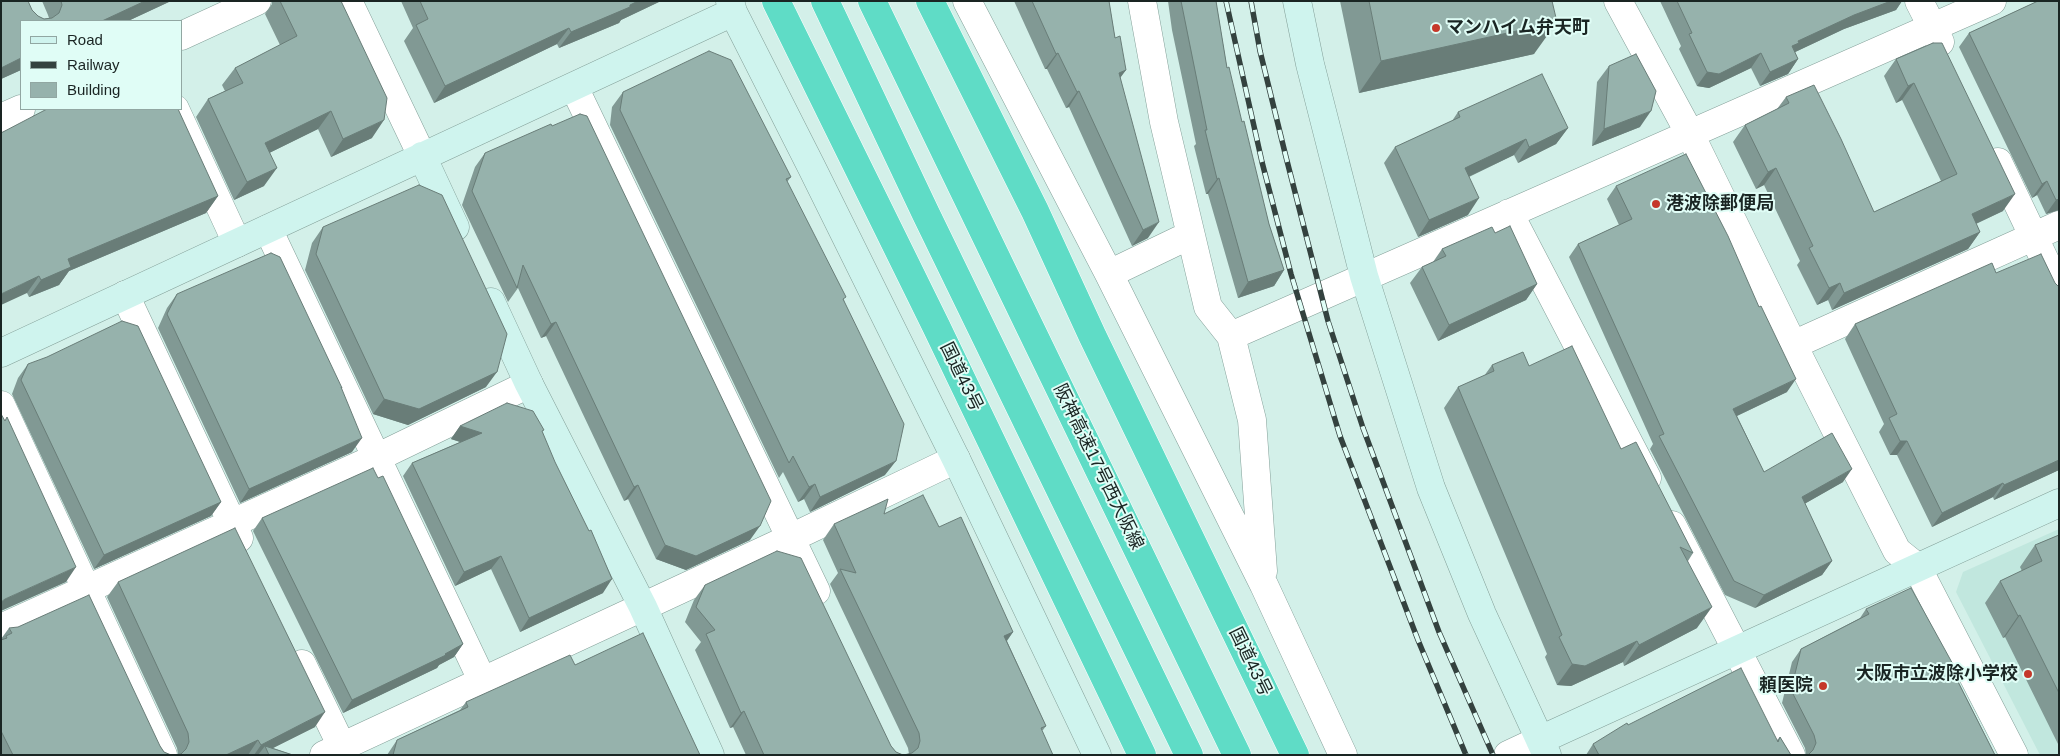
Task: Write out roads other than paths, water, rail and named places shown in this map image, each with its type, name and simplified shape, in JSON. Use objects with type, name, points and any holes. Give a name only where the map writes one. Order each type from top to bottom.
[{"type":"highway","name":"国道43号","points":[[776,1],[936,326],[1142,755]]},
{"type":"highway","points":[[825,1],[1188,755]]},
{"type":"highway","name":"阪神高速17号西大阪線","points":[[872,1],[1236,755]]},
{"type":"highway","name":"国道43号","points":[[930,1],[1035,211],[1092,335],[1295,755]]},
{"type":"street","points":[[182,36],[257,1]]},
{"type":"street","points":[[348,1],[468,252]]},
{"type":"street","points":[[967,1],[1110,274],[1264,586],[1343,755]]},
{"type":"street","points":[[1142,1],[1164,122],[1208,307],[1231,336],[1252,420],[1264,586]]},
{"type":"street","points":[[1297,1],[1310,64],[1364,276],[1431,488],[1482,614],[1544,747]]},
{"type":"street","points":[[1618,1],[1690,134],[1793,345],[1897,551],[1917,567],[2014,755]]},
{"type":"street","points":[[1919,1],[1949,62]]},
{"type":"street","points":[[1231,336],[1992,1]]},
{"type":"street","points":[[1,353],[574,87],[731,7],[956,459],[1097,755]]},
{"type":"street","points":[[574,87],[826,610]]},
{"type":"street","points":[[1,118],[20,109]]},
{"type":"street","points":[[175,110],[237,243]]},
{"type":"street","points":[[1987,140],[2059,290]]},
{"type":"street","points":[[1509,213],[1791,755]]},
{"type":"street","points":[[1793,345],[2059,224]]},
{"type":"street","points":[[268,229],[482,682]]},
{"type":"street","points":[[1110,274],[1190,235]]},
{"type":"street","points":[[480,279],[529,384],[642,607],[710,755]]},
{"type":"street","points":[[125,295],[249,558]]},
{"type":"street","points":[[1,628],[376,458],[529,384]]},
{"type":"street","points":[[1,405],[164,755]]},
{"type":"street","points":[[293,646],[337,752],[956,459]]},
{"type":"street","points":[[1508,755],[1544,747],[1738,650],[2059,503]]},
{"type":"railway","points":[[1226,1],[1262,162],[1291,274],[1340,436],[1418,640],[1466,755]]},
{"type":"railway","points":[[1251,1],[1260,51],[1328,321],[1363,428],[1439,632],[1493,755]]},
{"type":"place","name":"マンハイム弁天町","points":[[1436,28]]},
{"type":"place","name":"港波除郵便局","points":[[1656,204]]},
{"type":"place","name":"大阪市立波除小学校","points":[[2028,674]]},
{"type":"place","name":"頼医院","points":[[1823,686]]}]
